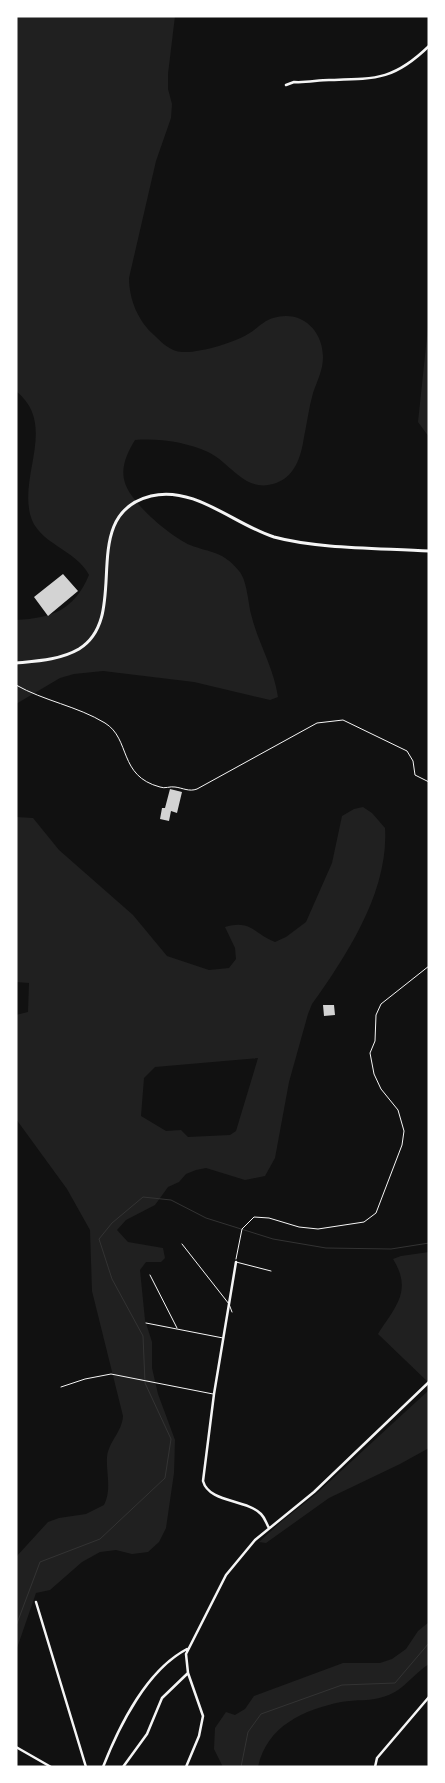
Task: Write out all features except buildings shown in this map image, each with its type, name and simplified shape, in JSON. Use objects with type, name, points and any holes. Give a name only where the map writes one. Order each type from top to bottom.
[{"type":"main road","points":[[16,663],[64,656],[81,648],[88,641],[98,628],[102,615],[109,541],[114,524],[125,510],[150,496],[167,494],[182,496],[258,531],[296,542],[429,551]]},
{"type":"street","points":[[286,85],[294,82],[380,77],[397,71],[414,60],[429,46]]},
{"type":"street","points":[[236,1262],[214,1394],[203,1484],[212,1493],[259,1512],[269,1528]]},
{"type":"street","points":[[186,1767],[200,1736],[203,1716],[188,1673],[185,1660],[187,1649],[226,1575],[237,1560],[269,1528],[314,1492],[429,1382]]},
{"type":"street","points":[[36,1602],[86,1767]]},
{"type":"street","points":[[103,1767],[114,1738],[155,1675],[170,1660],[187,1649]]},
{"type":"street","points":[[123,1767],[147,1734],[162,1698],[188,1673]]},
{"type":"street","points":[[375,1767],[378,1758],[429,1697]]},
{"type":"street","points":[[16,1747],[51,1767]]},
{"type":"lane","points":[[182,1244],[229,1304],[232,1312]]},
{"type":"lane","points":[[236,1262],[271,1271]]},
{"type":"lane","points":[[150,1274],[177,1329]]},
{"type":"lane","points":[[146,1323],[223,1338]]},
{"type":"lane","points":[[61,1387],[85,1379],[111,1374],[214,1394]]},
{"type":"path","points":[[16,684],[30,694],[106,723],[116,732],[129,766],[142,778],[160,788],[198,789],[317,724],[338,719],[407,751],[413,761],[415,775],[429,782]]},
{"type":"path","points":[[236,1262],[242,1229],[254,1217],[269,1218],[299,1227],[318,1229],[364,1222],[376,1213],[402,1145],[404,1131],[398,1110],[377,1082],[371,1057],[375,1041],[376,1015],[381,1004],[429,966]]},
{"type":"shaded area","points":[[16,16],[175,16],[168,74],[168,89],[172,104],[171,118],[156,161],[129,278],[133,302],[139,316],[148,329],[167,346],[176,351],[183,352],[212,348],[242,338],[269,319],[283,316],[293,316],[301,319],[315,330],[319,338],[323,357],[320,375],[313,393],[299,459],[287,477],[273,484],[254,484],[238,475],[208,452],[182,443],[163,440],[135,440],[127,455],[123,472],[125,483],[135,500],[163,527],[190,545],[222,556],[233,564],[242,575],[246,585],[254,625],[273,676],[278,697],[270,700],[194,682],[103,671],[74,674],[60,678],[16,704],[16,620],[41,617],[61,610],[76,597],[89,575],[75,559],[40,533],[30,514],[29,482],[36,433],[34,418],[28,404],[16,391]]},
{"type":"shaded area","points":[[429,318],[429,437],[418,422]]},
{"type":"shaded area","points":[[363,807],[372,813],[385,828],[384,852],[380,875],[373,898],[352,943],[312,1004],[308,1014],[289,1082],[275,1158],[265,1176],[245,1180],[206,1168],[196,1170],[186,1174],[179,1182],[168,1187],[155,1205],[126,1220],[117,1230],[128,1242],[163,1248],[165,1258],[161,1262],[146,1262],[140,1270],[145,1320],[152,1342],[152,1368],[158,1394],[175,1440],[174,1473],[166,1528],[159,1542],[148,1552],[132,1554],[116,1550],[100,1552],[82,1562],[50,1590],[36,1593],[16,1651],[16,1557],[48,1522],[59,1518],[86,1514],[104,1505],[108,1493],[108,1451],[120,1427],[123,1416],[92,1291],[90,1230],[67,1189],[16,1119],[16,1015],[28,1012],[29,983],[16,982],[16,817],[33,818],[59,850],[133,915],[167,956],[209,970],[229,968],[236,959],[235,948],[225,927],[234,925],[247,926],[275,942],[286,937],[306,922],[332,863],[342,816],[354,809]],"holes":[[[258,1058],[236,1131],[230,1135],[188,1137],[181,1130],[166,1131],[141,1116],[144,1078],[155,1067]]]},
{"type":"shaded area","points":[[429,1252],[429,1383],[378,1334],[395,1307],[402,1290],[399,1270],[393,1259]]},
{"type":"shaded area","points":[[429,1390],[429,1448],[329,1498],[266,1543],[259,1542],[316,1494]]},
{"type":"shaded area","points":[[429,1622],[429,1664],[398,1690],[380,1698],[341,1702],[300,1715],[278,1731],[269,1741],[258,1767],[223,1767],[214,1749],[215,1728],[226,1712],[235,1715],[245,1709],[254,1696],[343,1663],[380,1663],[392,1659],[406,1649],[418,1631]]},
{"type":"waterway","points":[[16,1626],[40,1562],[100,1539],[165,1478],[171,1439],[145,1383],[143,1336],[112,1279],[99,1239],[112,1223],[143,1197],[171,1200],[206,1218],[273,1239],[326,1248],[391,1249],[429,1243]]},
{"type":"waterway","points":[[241,1767],[248,1732],[261,1714],[342,1685],[395,1683],[429,1643]]}]
